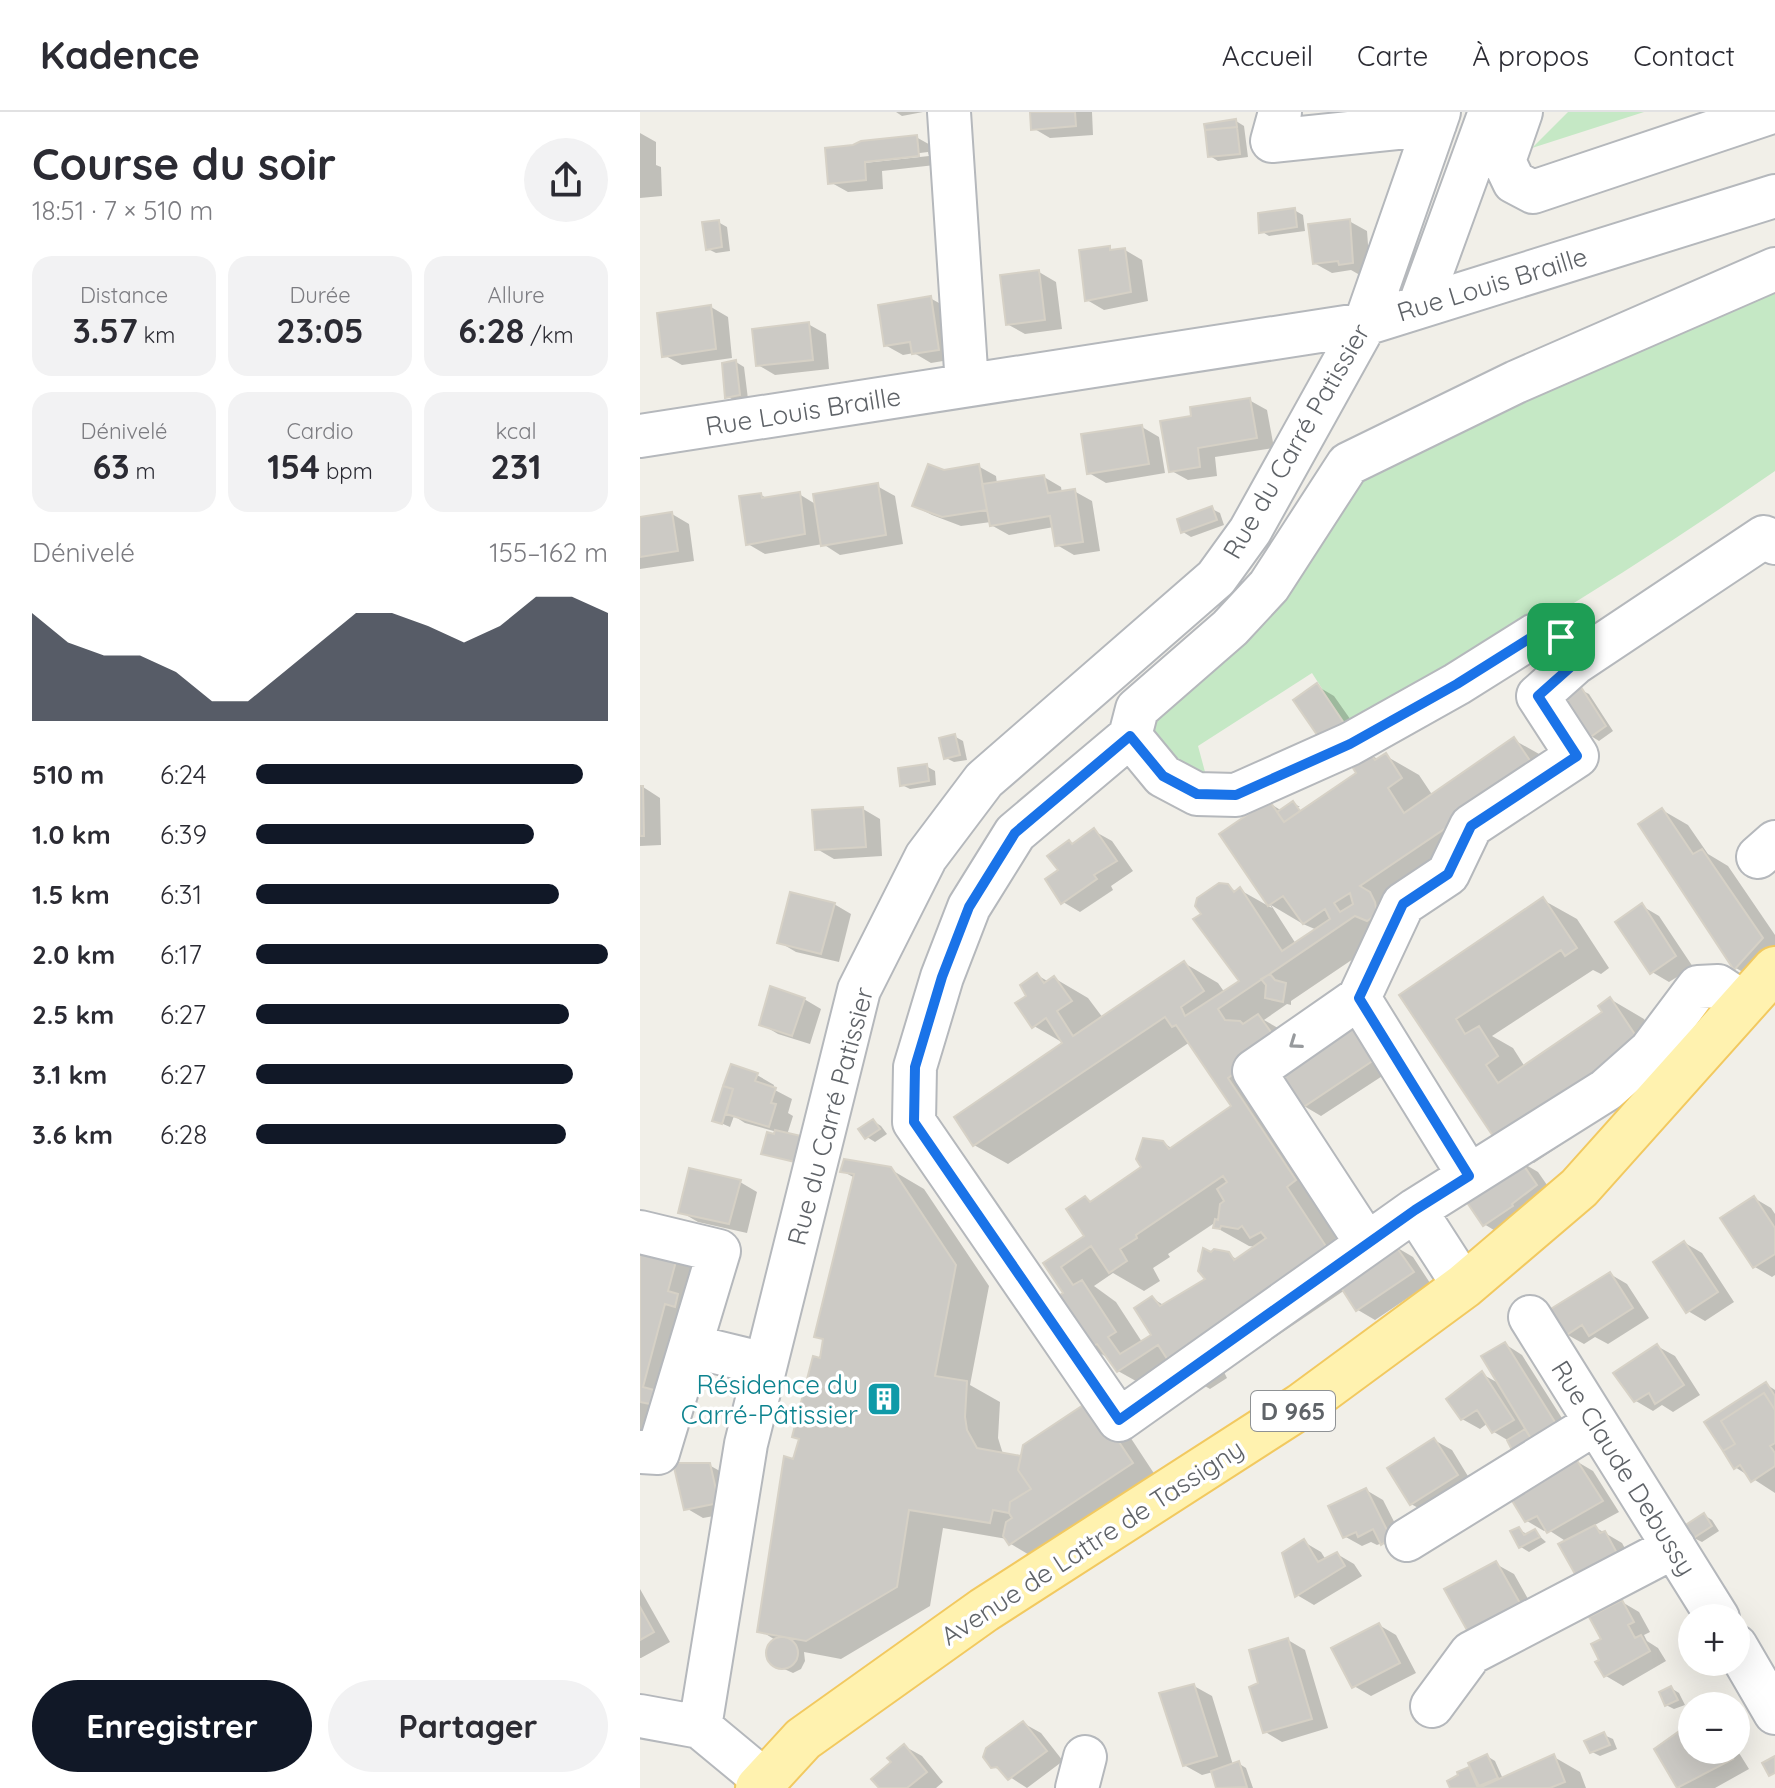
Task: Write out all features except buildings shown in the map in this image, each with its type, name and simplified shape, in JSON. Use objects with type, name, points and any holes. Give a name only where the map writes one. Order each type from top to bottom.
[{"type":"main road","name":"Avenue de Lattre de Tassigny","points":[[761,1784],[803,1739],[984,1610],[1301,1406],[1464,1286],[1579,1188],[1775,969]]},
{"type":"street","points":[[949,112],[967,385]]},
{"type":"street","name":"Rue du Carré Patissier","points":[[700,1727],[746,1444],[859,990],[926,857],[984,780],[1216,578],[1250,531],[1365,324],[1437,118],[1272,141],[1280,112]]},
{"type":"street","points":[[1419,307],[1490,112]]},
{"type":"street","points":[[1521,112],[1504,161],[1514,182],[1533,192],[1772,112]]},
{"type":"street","name":"Rue Louis Braille","points":[[640,436],[1365,324],[1775,196]]},
{"type":"street","points":[[1744,1003],[1718,986],[1698,987],[1650,1051],[1606,1090],[1415,1210],[1119,1420],[914,1122],[915,1067],[942,977],[969,907],[1015,833],[1130,736],[1137,709],[1230,628],[1269,586],[1316,518],[1348,464],[1516,382],[1775,269]]},
{"type":"street","points":[[1367,1244],[1254,1071],[1359,998],[1403,904],[1448,874],[1471,826],[1577,756],[1538,696],[1575,663],[1764,537],[1775,543]]},
{"type":"street","points":[[1130,736],[1163,776],[1197,794],[1236,795],[1350,744],[1457,684],[1535,635],[1561,637],[1575,663]]},
{"type":"street","points":[[1359,998],[1469,1176]]},
{"type":"street","points":[[1415,1210],[1464,1286]]},
{"type":"street","points":[[640,1232],[719,1251],[658,1453],[640,1452]]},
{"type":"street","name":"Rue Claude Debussy","points":[[1530,1317],[1709,1604]]},
{"type":"street","points":[[691,1346],[765,1364]]},
{"type":"street","points":[[1407,1540],[1596,1423]]},
{"type":"street","points":[[1432,1706],[1471,1653],[1674,1547]]},
{"type":"street","points":[[1750,1670],[1775,1713]]},
{"type":"street","points":[[640,1716],[700,1727],[732,1751],[761,1784]]},
{"type":"green space","points":[[1568,112],[1644,112],[1532,148]]},
{"type":"green space","points":[[1775,285],[1775,471],[1569,606],[1355,728],[1344,723],[1312,673],[1198,746],[1208,783],[1148,740],[1153,717],[1339,497],[1408,445]]},
{"type":"place","name":"Résidence du Carré-Pâtissier","points":[[884,1399]]},
{"type":"route","points":[[1535,635],[1561,637],[1575,663],[1538,696],[1577,756],[1471,826],[1448,874],[1403,904],[1359,998],[1469,1176],[1415,1210],[1119,1420],[914,1122],[915,1067],[942,977],[969,907],[1015,833],[1130,736],[1163,776],[1197,794],[1236,795],[1350,744],[1457,684],[1535,635]]}]
